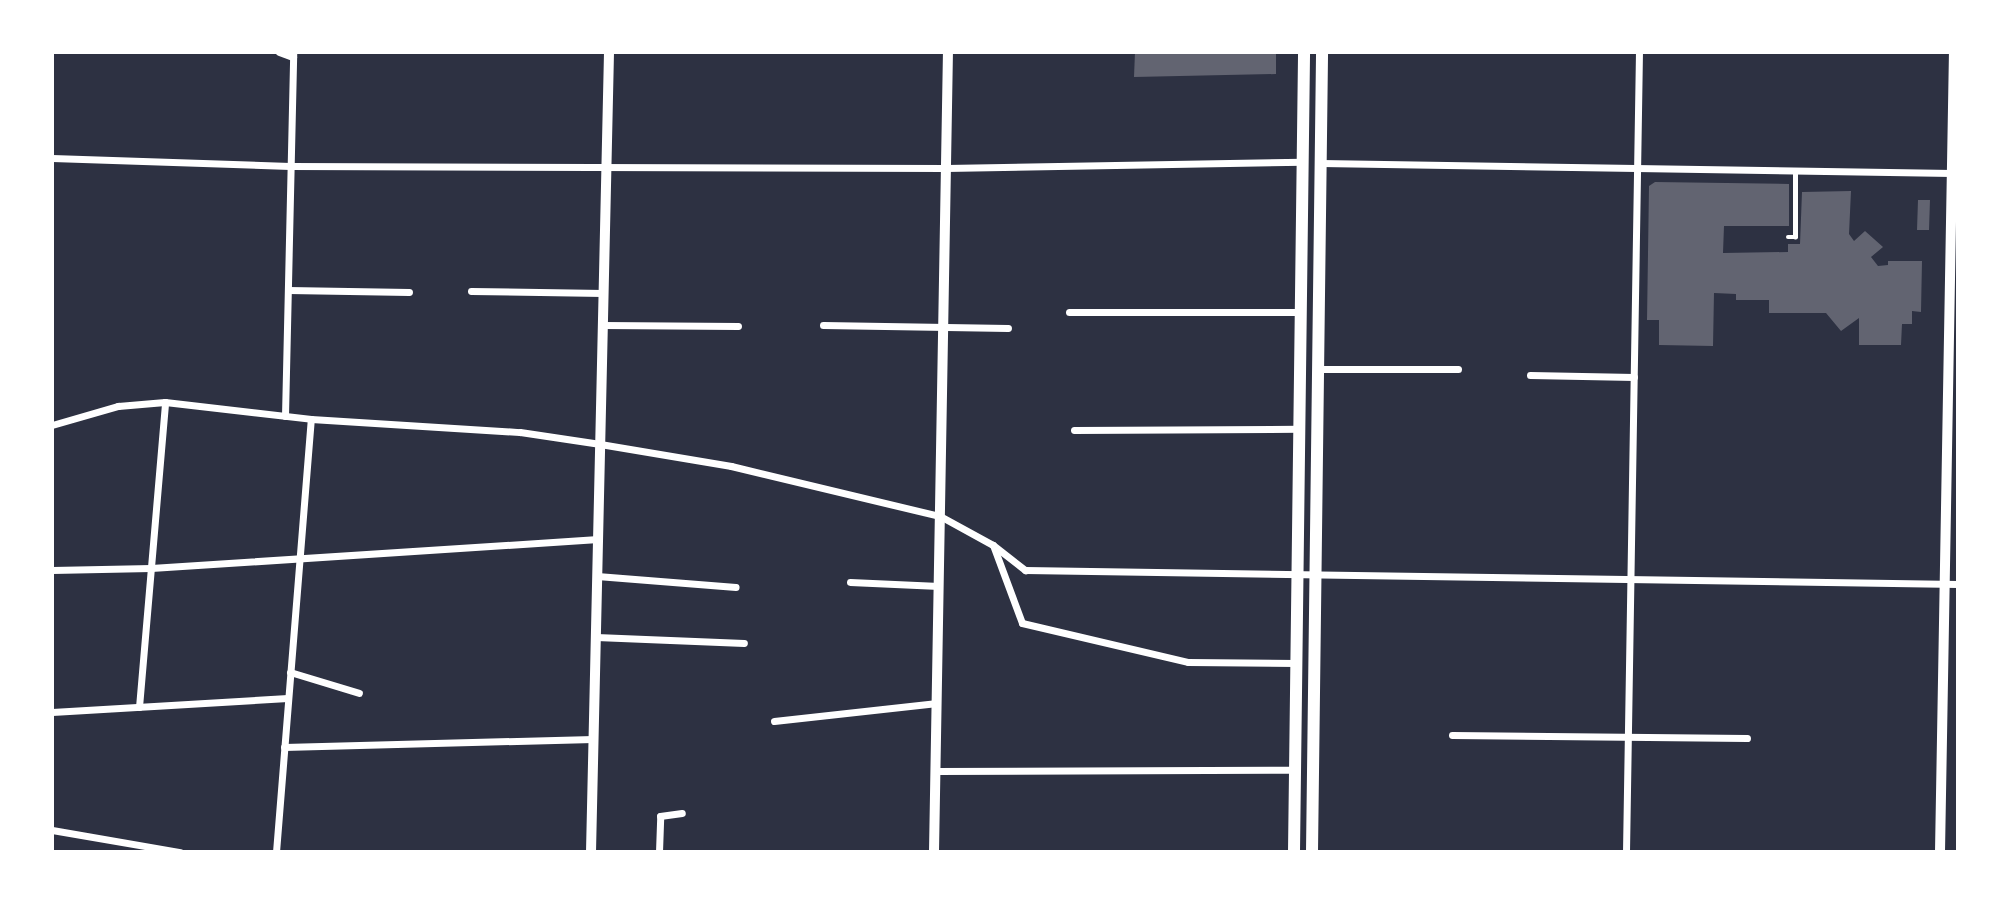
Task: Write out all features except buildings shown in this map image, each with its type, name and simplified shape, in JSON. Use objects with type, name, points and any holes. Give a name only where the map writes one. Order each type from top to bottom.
[{"type":"main road","points":[[1294,852],[1304,52]]},
{"type":"main road","points":[[1312,852],[1322,52]]},
{"type":"street","points":[[279,52],[293,55],[285,416]]},
{"type":"street","points":[[591,852],[609,52]]},
{"type":"street","points":[[934,852],[948,52]]},
{"type":"street","points":[[1626,852],[1639,52]]},
{"type":"street","points":[[1940,852],[1945,584],[1952,446],[1954,52]]},
{"type":"street","points":[[52,158],[290,166],[946,168],[1303,162]]},
{"type":"street","points":[[1321,163],[1952,173]]},
{"type":"street","points":[[288,290],[409,292]]},
{"type":"street","points":[[471,291],[603,293]]},
{"type":"street","points":[[1069,312],[1301,312]]},
{"type":"street","points":[[603,325],[738,327]]},
{"type":"street","points":[[823,325],[1008,328]]},
{"type":"street","points":[[1318,369],[1458,369]]},
{"type":"street","points":[[1530,375],[1634,377]]},
{"type":"street","points":[[139,707],[165,402]]},
{"type":"street","points":[[52,425],[118,406],[165,402],[311,419],[520,432],[731,466],[940,516],[993,545],[1025,570],[1958,584]]},
{"type":"street","points":[[276,852],[311,419]]},
{"type":"street","points":[[1074,430],[1299,429]]},
{"type":"street","points":[[52,570],[150,568],[598,539]]},
{"type":"street","points":[[993,545],[1022,623],[1188,662],[1296,663]]},
{"type":"street","points":[[597,576],[737,587]]},
{"type":"street","points":[[850,582],[939,586]]},
{"type":"street","points":[[596,637],[744,643]]},
{"type":"street","points":[[290,672],[359,693]]},
{"type":"street","points":[[52,712],[288,698]]},
{"type":"street","points":[[774,721],[937,703]]},
{"type":"street","points":[[1452,735],[1747,738]]},
{"type":"street","points":[[284,747],[593,739]]},
{"type":"street","points":[[936,771],[1295,770]]},
{"type":"street","points":[[659,852],[660,816],[682,813]]},
{"type":"street","points":[[52,830],[180,852]]},
{"type":"lane","points":[[1788,237],[1795,237],[1795,171]]}]
